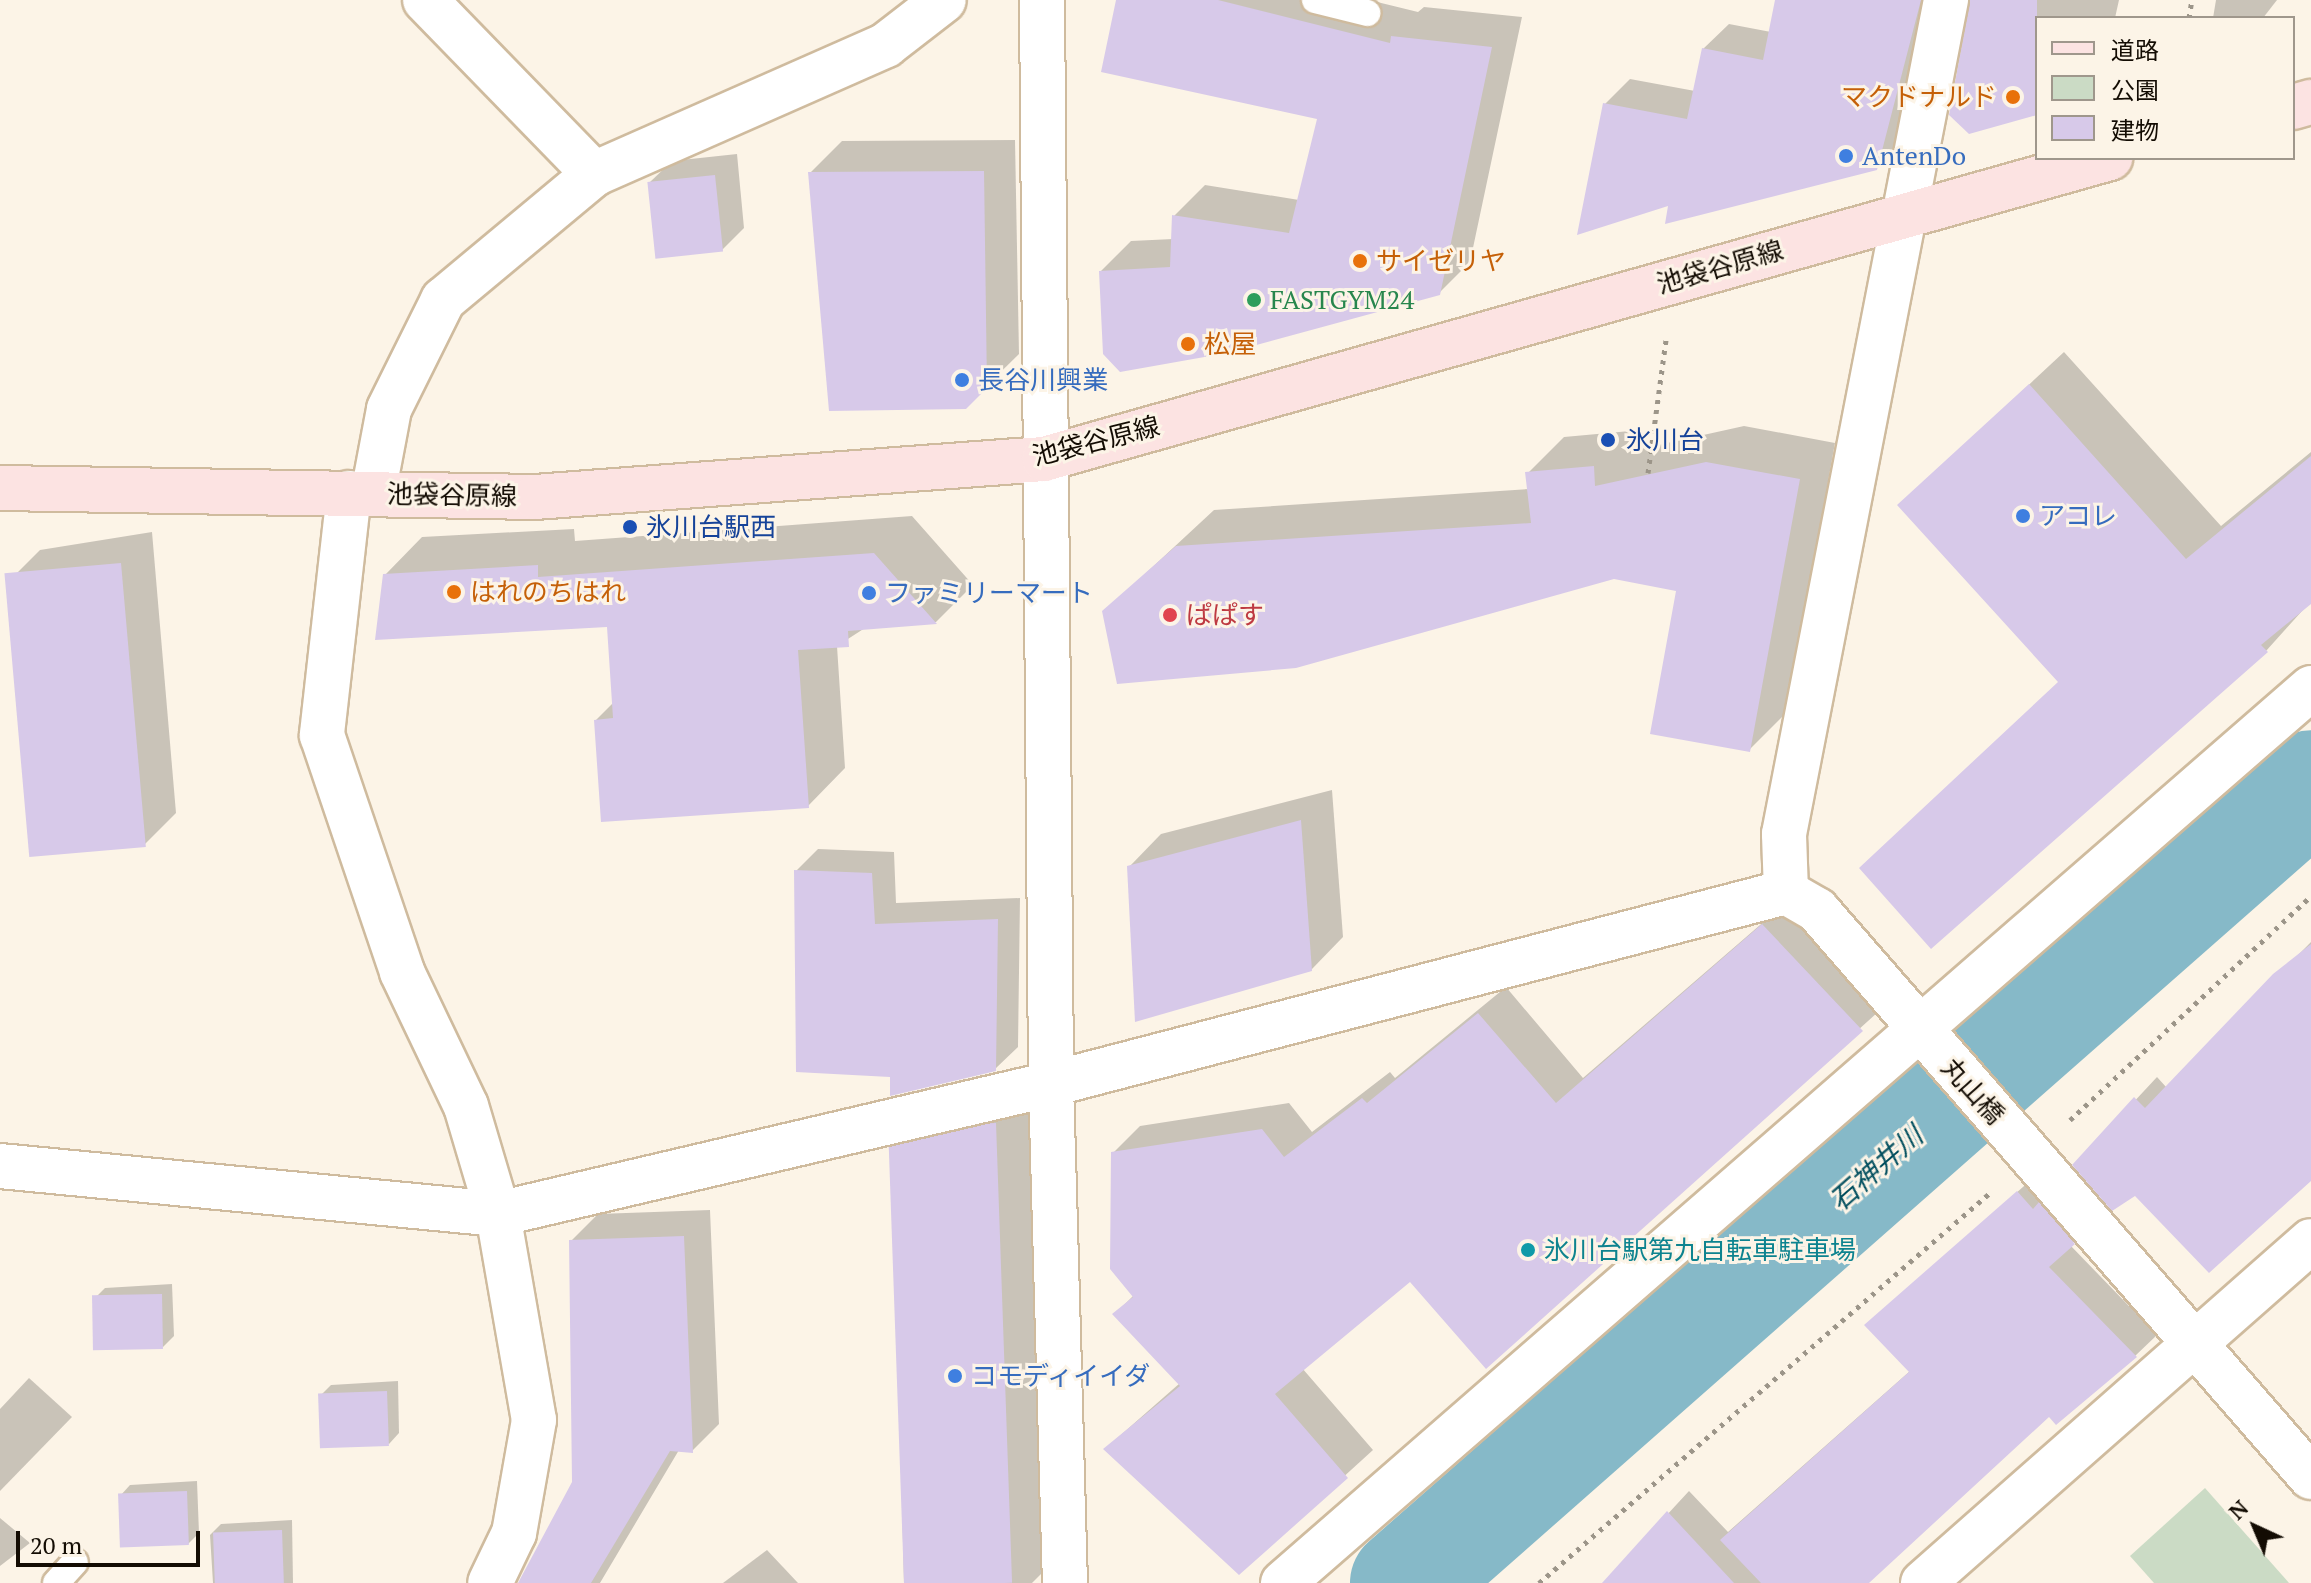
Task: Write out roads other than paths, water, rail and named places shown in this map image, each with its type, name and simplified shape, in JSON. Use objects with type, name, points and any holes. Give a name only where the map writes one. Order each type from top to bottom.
[{"type":"main road","name":"池袋谷原線","points":[[0,488],[535,497],[1044,459],[2103,160]]},
{"type":"street","points":[[425,0],[594,174]]},
{"type":"street","points":[[490,1583],[514,1533],[534,1420],[498,1214],[466,1106],[402,972],[322,735],[361,493],[389,409],[443,300],[594,174],[886,45],[944,0]]},
{"type":"street","points":[[1042,0],[1051,1084],[1065,1583]]},
{"type":"street","points":[[0,1166],[498,1214],[1051,1084],[1786,892],[1784,834],[1899,217],[1946,0]]},
{"type":"street","points":[[1283,1583],[1920,1033],[2311,688]]},
{"type":"street","name":"丸山橋","points":[[1786,892],[1817,910],[1920,1033],[2027,1150],[2311,1477]]},
{"type":"street","points":[[1923,1583],[2311,1241]]},
{"type":"lane","points":[[1315,0],[1367,13]]},
{"type":"lane","points":[[56,1583],[75,1562]]},
{"type":"waterway","name":"石神井川","points":[[1405,1583],[2311,785]]},
{"type":"place","name":"マクドナルド","points":[[2013,97]]},
{"type":"place","name":"AntenDo","points":[[1846,156]]},
{"type":"place","name":"サイゼリヤ","points":[[1360,261]]},
{"type":"place","name":"FASTGYM24","points":[[1254,300]]},
{"type":"place","name":"松屋","points":[[1188,344]]},
{"type":"place","name":"長谷川興業","points":[[962,380]]},
{"type":"place","name":"氷川台","points":[[1608,440]]},
{"type":"place","name":"アコレ","points":[[2023,516]]},
{"type":"place","name":"氷川台駅西","points":[[630,527]]},
{"type":"place","name":"はれのちはれ","points":[[454,592]]},
{"type":"place","name":"ファミリーマート","points":[[869,593]]},
{"type":"place","name":"ぱぱす","points":[[1170,615]]},
{"type":"place","name":"氷川台駅第九自転車駐車場","points":[[1528,1250]]},
{"type":"place","name":"コモディイイダ","points":[[955,1376]]}]
